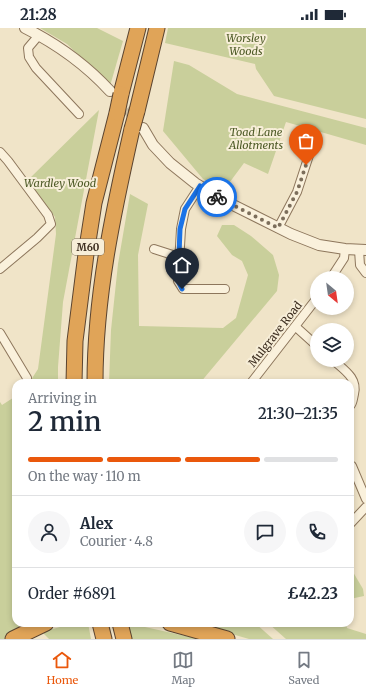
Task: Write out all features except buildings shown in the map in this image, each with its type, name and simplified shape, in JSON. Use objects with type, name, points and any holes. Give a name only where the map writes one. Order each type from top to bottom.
[{"type":"highway","name":"M60","points":[[74,379],[75,341],[94,203],[117,112],[115,92],[136,34]]},
{"type":"highway","name":"M60","points":[[95,379],[95,354],[100,296],[110,225],[138,128],[137,111],[155,37]]},
{"type":"highway","points":[[14,639],[38,627]]},
{"type":"highway","points":[[101,627],[104,639]]},
{"type":"highway","points":[[121,627],[124,639]]},
{"type":"highway","points":[[184,627],[226,639]]},
{"type":"street","points":[[26,28],[68,53],[115,92]]},
{"type":"street","points":[[39,35],[28,48],[29,57],[36,68],[79,114]]},
{"type":"street","points":[[138,128],[170,163],[200,186],[233,205],[278,228],[319,245],[363,250],[360,265],[366,273]]},
{"type":"street","points":[[278,228],[297,192],[315,137]]},
{"type":"street","points":[[0,152],[48,215],[50,224],[37,238],[0,269]]},
{"type":"street","points":[[200,186],[185,209],[180,229],[178,281],[182,289],[225,289]]},
{"type":"street","points":[[154,249],[178,257]]},
{"type":"street","points":[[336,271],[344,258],[345,249]]},
{"type":"street","name":"Mulgrave Road","points":[[254,379],[310,308]]},
{"type":"street","points":[[296,327],[310,340]]},
{"type":"street","points":[[0,334],[27,378]]},
{"type":"street","points":[[340,367],[352,379]]},
{"type":"street","points":[[354,381],[354,395]]},
{"type":"street","points":[[354,471],[366,498]]},
{"type":"street","points":[[354,520],[366,507]]},
{"type":"green space","points":[[40,28],[97,28],[123,41],[110,86],[67,44]]},
{"type":"green space","name":"Worsley Woods","points":[[168,28],[366,28],[366,119],[274,96],[256,69],[255,64],[165,43]]},
{"type":"green space","name":"Toad Lane Allotments","points":[[174,61],[189,65],[237,94],[366,128],[366,145],[286,122],[268,174],[244,163],[224,190],[203,179],[163,131]]},
{"type":"green space","name":"Wardley Wood","points":[[99,110],[63,302],[58,379],[32,379],[38,369],[56,234],[55,217],[27,181]]},
{"type":"green space","points":[[130,194],[148,204],[138,255],[139,326],[223,328],[236,318],[248,275],[242,261],[232,255],[217,236],[222,225],[234,225],[251,236],[273,255],[279,275],[277,291],[203,379],[109,379],[111,330],[118,264]]},
{"type":"green space","points":[[12,399],[12,627],[24,627],[4,639],[0,639],[0,402],[2,405]]},
{"type":"green space","points":[[354,574],[363,589],[364,596],[354,598]]},
{"type":"green space","points":[[60,627],[89,627],[91,639],[49,639],[42,632]]},
{"type":"green space","points":[[128,627],[145,627],[199,639],[130,639]]},
{"type":"green space","points":[[208,627],[260,627],[273,639],[249,639]]},
{"type":"green space","points":[[272,627],[347,627],[366,634],[366,639],[286,639]]},
{"type":"tunnel","points":[[116,98],[138,122]]},
{"type":"way so far","points":[[217,197],[278,228],[297,192],[306,165]]},
{"type":"route","points":[[182,289],[178,281],[178,257],[180,229],[185,209],[200,186],[217,197]]}]
